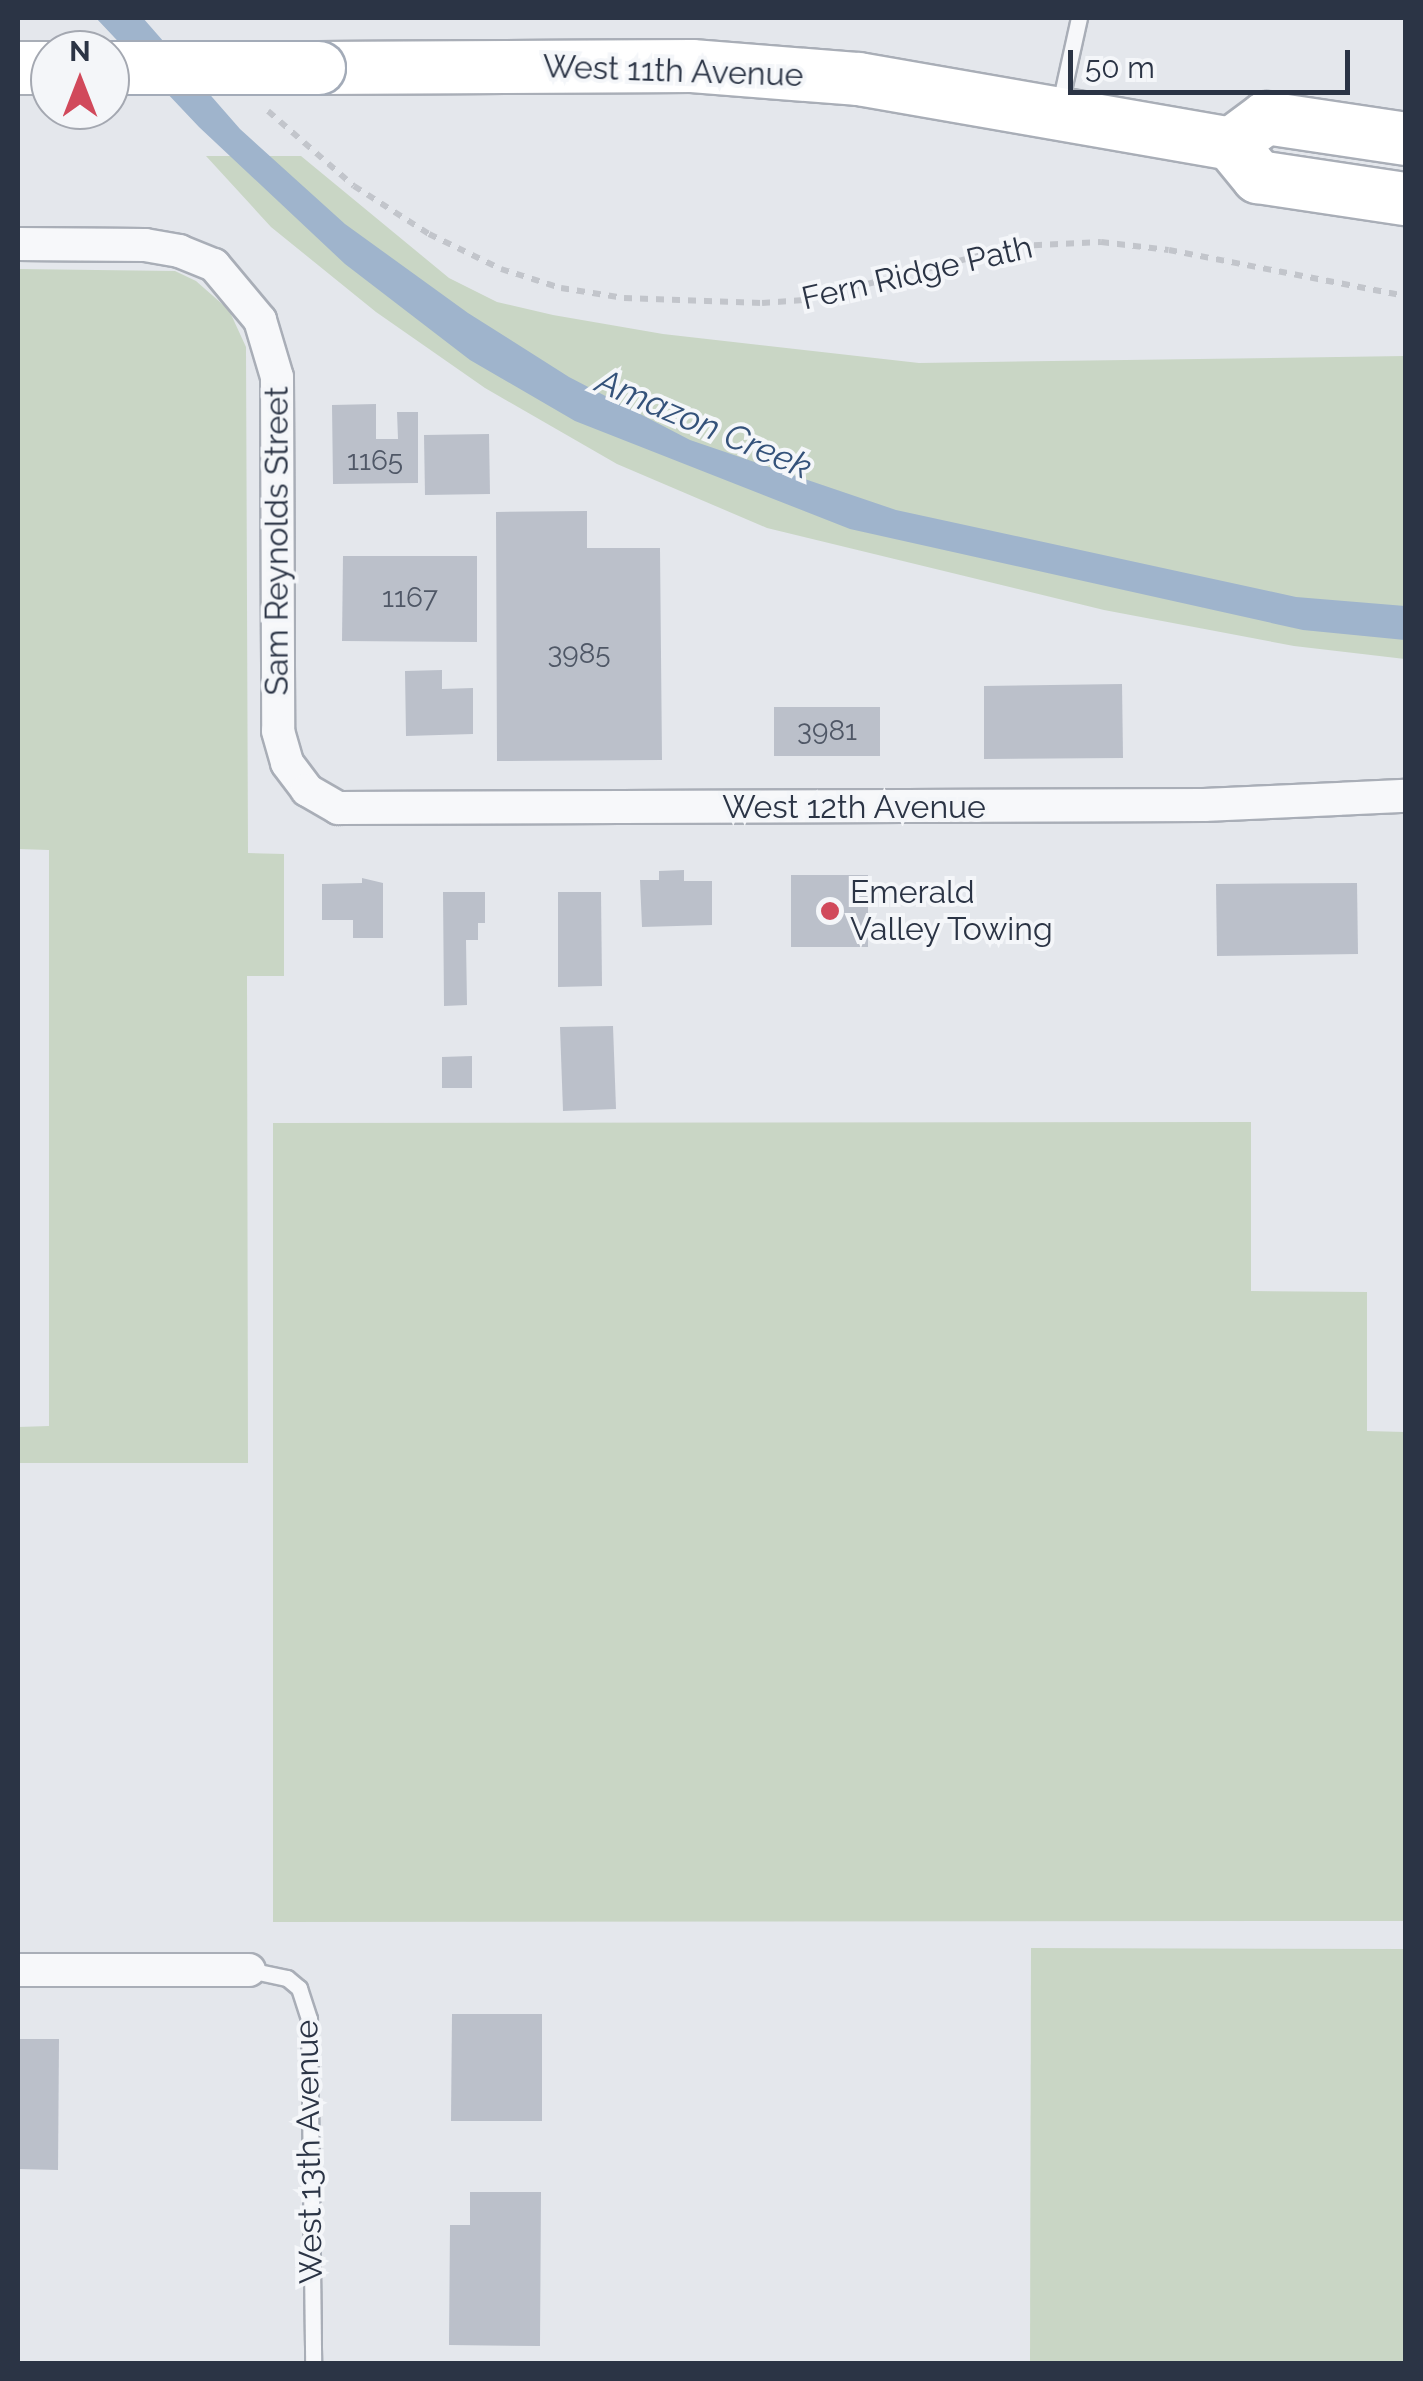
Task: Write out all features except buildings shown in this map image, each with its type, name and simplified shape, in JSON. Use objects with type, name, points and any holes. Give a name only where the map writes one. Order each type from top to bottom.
[{"type":"main road","name":"West 11th Avenue","points":[[130,68],[692,66],[858,80],[1231,144]]},
{"type":"main road","points":[[1406,139],[1266,118],[1231,144],[1258,177],[1406,199]]},
{"type":"street","name":"Sam Reynolds Street","points":[[18,244],[145,245],[179,250],[214,265],[260,320],[277,377],[278,731],[287,762],[307,790]]},
{"type":"street","name":"West 12th Avenue","points":[[307,790],[338,808],[378,811],[1188,805],[1406,796]]},
{"type":"street","name":"West 13th Avenue","points":[[18,1970],[249,1970]]},
{"type":"lane","points":[[1058,112],[1080,18]]},
{"type":"lane","name":"West 13th Avenue","points":[[249,1970],[287,1978],[299,1988],[309,2019],[313,2364]]},
{"type":"path","name":"Fern Ridge Path","points":[[288,133],[354,186],[429,234],[483,261],[561,288],[624,298],[762,304],[804,300],[1018,246],[1101,242],[1169,250],[1406,296]]},
{"type":"green space","points":[[206,156],[301,156],[449,278],[497,302],[663,334],[919,363],[1405,356],[1405,659],[1294,646],[1104,610],[767,528],[617,464],[485,388],[376,312],[271,227]]},
{"type":"green space","points":[[18,269],[175,271],[196,281],[229,310],[246,347],[248,853],[284,854],[284,976],[247,976],[248,1463],[18,1463],[18,1427],[49,1426],[49,850],[18,849]]},
{"type":"green space","points":[[1251,1122],[1251,1291],[1367,1292],[1367,1431],[1405,1432],[1405,1921],[273,1922],[273,1123]]},
{"type":"green space","points":[[1031,1948],[1405,1949],[1405,2363],[1030,2363]]},
{"type":"water","points":[[96,18],[143,18],[240,129],[345,224],[468,313],[569,377],[690,440],[896,510],[1296,597],[1405,606],[1405,640],[1303,630],[850,529],[575,421],[470,360],[345,264],[199,127],[130,54],[130,30],[107,30]]},
{"type":"place","name":"Emerald Valley Towing","points":[[830,911]]},
{"type":"water label","name":"Amazon Creek","points":[[704,424]]}]
